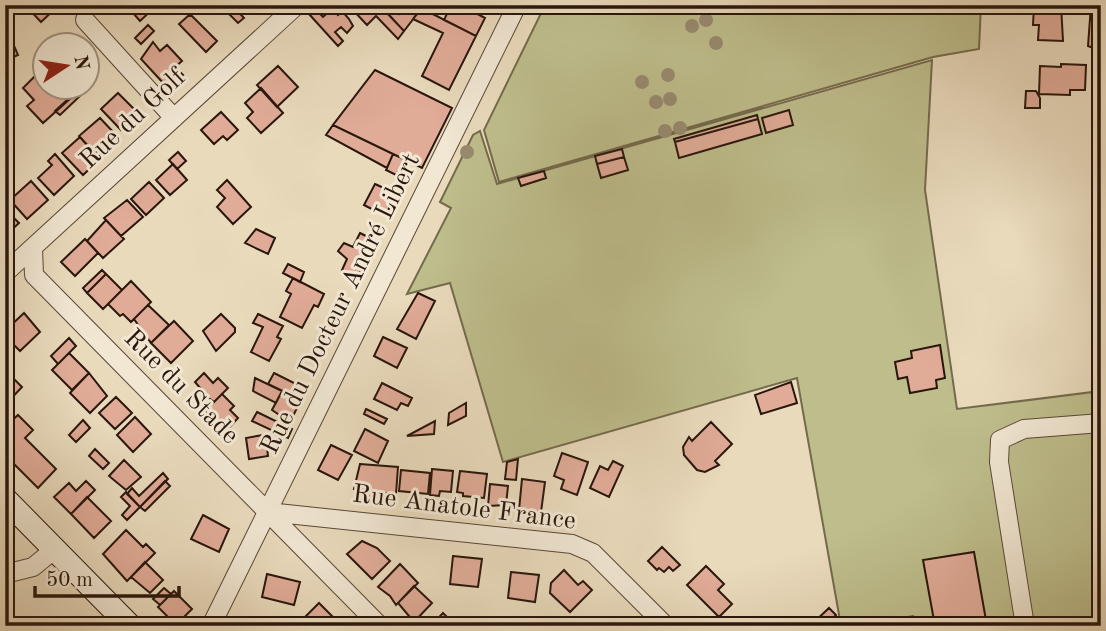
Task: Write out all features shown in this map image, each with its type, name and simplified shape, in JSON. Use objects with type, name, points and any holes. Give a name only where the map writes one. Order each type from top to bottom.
[{"type":"main road","points":[[5,499],[130,626]]},
{"type":"street","name":"Rue du Golf","points":[[5,273],[297,5]]},
{"type":"street","name":"Rue du Docteur André Libert","points":[[211,626],[517,5]]},
{"type":"street","points":[[85,20],[174,118]]},
{"type":"street","points":[[5,273],[34,275],[33,248]]},
{"type":"street","name":"Rue du Stade","points":[[34,275],[380,626]]},
{"type":"street","points":[[1025,626],[999,462],[1000,440],[1024,429],[1101,423]]},
{"type":"street","name":"Rue Anatole France","points":[[268,512],[572,544],[593,553],[666,626]]},
{"type":"street","points":[[5,574],[33,567],[55,550]]},
{"type":"shaded area","points":[[545,5],[981,5],[979,49],[933,57],[499,182],[484,130]]},
{"type":"shaded area","points":[[932,60],[925,190],[957,409],[1101,391],[1101,622],[1056,626],[915,626],[913,616],[864,626],[841,626],[797,378],[503,462],[450,283],[407,294],[451,208],[440,202],[473,135],[480,131],[497,184]]},
{"type":"building","points":[[25,5],[59,5],[41,22]]},
{"type":"building","points":[[126,5],[157,5],[140,21]]},
{"type":"building","points":[[232,5],[244,18],[238,23],[226,11]]},
{"type":"building","points":[[359,5],[364,8],[365,5],[380,5],[404,31],[398,39],[376,16],[367,25],[353,10]]},
{"type":"building","points":[[408,5],[424,5],[404,31],[385,11],[391,6],[399,14]]},
{"type":"building","points":[[451,5],[461,5],[485,18],[476,36],[444,20]]},
{"type":"building","points":[[1034,5],[1061,5],[1063,41],[1038,40],[1039,25],[1033,25]]},
{"type":"building","points":[[1091,5],[1101,5],[1101,44],[1096,49],[1088,46]]},
{"type":"building","points":[[421,8],[476,36],[449,90],[422,76],[443,33],[413,19]]},
{"type":"building","points":[[315,9],[323,17],[332,9],[338,15],[342,11],[349,19],[353,26],[347,33],[341,27],[335,32],[343,41],[338,46],[309,14]]},
{"type":"building","points":[[192,16],[217,41],[206,52],[179,24]]},
{"type":"building","points":[[148,25],[154,31],[141,44],[135,38]]},
{"type":"building","points":[[11,39],[18,55],[5,61],[5,42]]},
{"type":"building","points":[[153,42],[160,51],[167,45],[182,61],[175,67],[183,75],[175,82],[172,79],[165,85],[141,59]]},
{"type":"building","points":[[1061,64],[1086,65],[1085,90],[1070,90],[1070,95],[1039,94],[1040,66],[1061,67]]},
{"type":"building","points":[[278,66],[298,87],[277,107],[257,85]]},
{"type":"building","points":[[375,70],[452,108],[422,168],[333,125]]},
{"type":"building","points":[[32,79],[32,98],[23,88]]},
{"type":"building","points":[[261,88],[283,113],[261,133],[247,118],[253,112],[245,103]]},
{"type":"building","points":[[1026,91],[1036,91],[1040,98],[1040,108],[1025,108]]},
{"type":"building","points":[[118,93],[139,114],[121,130],[101,109]]},
{"type":"building","points":[[32,102],[67,102],[43,123],[27,106]]},
{"type":"building","points":[[65,102],[74,102],[60,115],[55,111]]},
{"type":"building","points":[[789,110],[793,125],[766,133],[762,118]]},
{"type":"building","points":[[221,112],[238,130],[227,140],[223,136],[214,144],[201,130]]},
{"type":"building","points":[[757,115],[758,119],[675,142],[674,139]]},
{"type":"building","points":[[100,118],[116,135],[95,154],[79,136]]},
{"type":"building","points":[[758,119],[762,134],[679,158],[675,142]]},
{"type":"building","points":[[333,125],[393,154],[387,168],[326,135]]},
{"type":"building","points":[[80,137],[100,159],[83,175],[62,153]]},
{"type":"building","points":[[622,149],[624,157],[597,164],[595,156]]},
{"type":"building","points":[[178,152],[186,161],[177,169],[169,160]]},
{"type":"building","points":[[55,154],[74,176],[54,195],[38,178],[52,165],[48,161]]},
{"type":"building","points":[[393,154],[406,160],[398,176],[386,170]]},
{"type":"building","points":[[624,157],[628,170],[601,178],[597,164]]},
{"type":"building","points":[[173,164],[187,180],[170,195],[156,180]]},
{"type":"building","points":[[544,171],[546,178],[521,186],[518,178]]},
{"type":"building","points":[[227,180],[251,207],[233,224],[217,207],[225,198],[217,190]]},
{"type":"building","points":[[31,181],[48,200],[27,219],[10,200]]},
{"type":"building","points":[[149,182],[164,198],[146,215],[131,199]]},
{"type":"building","points":[[375,184],[397,194],[385,216],[364,205]]},
{"type":"building","points":[[127,200],[143,217],[121,236],[104,218]]},
{"type":"building","points":[[5,209],[19,223],[5,236]]},
{"type":"building","points":[[106,220],[124,239],[103,258],[87,241]]},
{"type":"building","points":[[256,229],[275,238],[268,254],[245,243]]},
{"type":"building","points":[[360,233],[376,241],[357,278],[342,270],[347,259],[338,251],[344,243],[353,247]]},
{"type":"building","points":[[85,239],[98,253],[75,276],[61,262]]},
{"type":"building","points":[[288,264],[304,272],[300,282],[283,273]]},
{"type":"building","points":[[102,270],[106,274],[87,293],[83,288]]},
{"type":"building","points":[[106,274],[122,290],[103,309],[87,293]]},
{"type":"building","points":[[293,278],[324,294],[318,307],[314,305],[302,328],[280,317],[291,294],[286,291]]},
{"type":"building","points":[[131,281],[151,302],[131,322],[108,304]]},
{"type":"building","points":[[418,293],[435,301],[416,339],[397,329]]},
{"type":"building","points":[[148,305],[169,325],[151,343],[134,319]]},
{"type":"building","points":[[24,313],[40,332],[20,351],[5,336],[5,331]]},
{"type":"building","points":[[221,314],[235,328],[235,332],[216,351],[203,331]]},
{"type":"building","points":[[258,314],[283,326],[277,337],[281,339],[269,361],[251,352],[263,327],[253,323]]},
{"type":"building","points":[[174,321],[193,341],[171,363],[151,343]]},
{"type":"building","points":[[383,337],[407,348],[397,368],[374,356]]},
{"type":"building","points":[[69,338],[76,346],[58,364],[51,356]]},
{"type":"building","points":[[940,345],[945,378],[936,380],[937,388],[910,393],[907,377],[898,379],[895,362],[912,358],[911,351]]},
{"type":"building","points":[[69,353],[89,373],[72,390],[52,370]]},
{"type":"building","points":[[8,373],[22,387],[7,403],[5,376]]},
{"type":"building","points":[[89,373],[107,396],[90,413],[70,393]]},
{"type":"building","points":[[204,373],[213,383],[218,378],[228,388],[214,402],[199,391],[201,389],[195,382]]},
{"type":"building","points":[[274,373],[298,385],[293,396],[268,384]]},
{"type":"building","points":[[255,378],[282,391],[276,403],[253,391]]},
{"type":"building","points":[[791,382],[797,403],[761,414],[755,395]]},
{"type":"building","points":[[382,383],[412,398],[408,406],[401,403],[397,410],[374,399]]},
{"type":"building","points":[[282,391],[301,400],[290,422],[272,410]]},
{"type":"building","points":[[222,394],[234,406],[230,410],[238,418],[224,433],[205,411]]},
{"type":"building","points":[[116,397],[132,413],[115,429],[99,413]]},
{"type":"building","points":[[466,403],[466,416],[448,425],[449,413]]},
{"type":"building","points":[[366,409],[387,419],[384,424],[364,414]]},
{"type":"building","points":[[257,412],[292,429],[288,438],[252,421]]},
{"type":"building","points":[[18,415],[33,430],[25,438],[56,469],[38,488],[5,455],[5,427]]},
{"type":"building","points":[[135,417],[151,434],[133,452],[117,435]]},
{"type":"building","points":[[83,420],[90,428],[76,442],[69,435]]},
{"type":"building","points":[[435,421],[434,434],[407,436]]},
{"type":"building","points":[[711,422],[732,444],[715,461],[719,465],[705,472],[697,470],[684,455],[683,447],[689,437],[692,441]]},
{"type":"building","points":[[365,429],[388,441],[378,463],[354,451]]},
{"type":"building","points":[[269,434],[271,448],[267,448],[268,456],[249,459],[246,438]]},
{"type":"building","points":[[331,445],[352,455],[338,480],[318,470]]},
{"type":"building","points":[[95,449],[109,463],[103,469],[89,456]]},
{"type":"building","points":[[562,453],[588,462],[577,495],[561,489],[564,480],[554,476]]},
{"type":"building","points":[[518,459],[516,480],[505,479],[507,462]]},
{"type":"building","points":[[124,460],[141,477],[126,490],[109,476]]},
{"type":"building","points":[[613,461],[623,466],[609,497],[590,488],[600,466],[608,470]]},
{"type":"building","points":[[360,464],[398,467],[396,494],[378,492],[378,498],[365,496],[366,490],[354,489]]},
{"type":"building","points":[[432,469],[453,471],[451,492],[440,491],[439,496],[430,495]]},
{"type":"building","points":[[401,470],[430,473],[428,494],[399,491]]},
{"type":"building","points":[[460,471],[487,474],[484,498],[463,496],[463,493],[457,492]]},
{"type":"building","points":[[163,473],[168,479],[140,507],[127,494],[132,488],[139,496]]},
{"type":"building","points":[[522,479],[545,482],[541,512],[519,510]]},
{"type":"building","points":[[86,481],[95,490],[71,514],[54,497],[69,483],[76,491]]},
{"type":"building","points":[[165,481],[170,486],[145,511],[140,507]]},
{"type":"building","points":[[490,484],[508,486],[506,505],[488,506]]},
{"type":"building","points":[[126,492],[140,507],[127,520],[122,515],[130,506],[121,497]]},
{"type":"building","points":[[87,497],[111,521],[94,538],[71,514]]},
{"type":"building","points":[[203,515],[229,529],[219,552],[191,539]]},
{"type":"building","points":[[126,530],[143,547],[146,544],[155,553],[127,581],[103,554]]},
{"type":"building","points":[[362,541],[377,548],[390,561],[372,579],[347,554]]},
{"type":"building","points":[[662,547],[680,565],[673,571],[669,567],[664,572],[659,568],[657,570],[648,561]]},
{"type":"building","points":[[974,552],[987,626],[935,626],[923,560]]},
{"type":"building","points":[[453,556],[482,559],[478,587],[450,584]]},
{"type":"building","points":[[145,562],[163,580],[150,593],[131,577]]},
{"type":"building","points":[[400,564],[418,583],[396,605],[390,596],[378,587]]},
{"type":"building","points":[[706,566],[724,584],[718,590],[732,604],[719,617],[687,585]]},
{"type":"building","points":[[564,570],[578,585],[583,581],[592,590],[570,612],[550,593],[551,583]]},
{"type":"building","points":[[511,572],[539,575],[535,602],[508,598]]},
{"type":"building","points":[[267,574],[300,582],[294,605],[262,597]]},
{"type":"building","points":[[414,586],[432,603],[414,622],[398,603]]},
{"type":"building","points":[[164,588],[171,594],[160,605],[153,599]]},
{"type":"building","points":[[174,591],[192,609],[176,625],[158,607]]},
{"type":"building","points":[[319,603],[338,622],[335,626],[305,626],[301,621]]},
{"type":"building","points":[[829,608],[836,615],[826,626],[810,626]]},
{"type":"building","points":[[443,613],[456,626],[431,626]]}]
